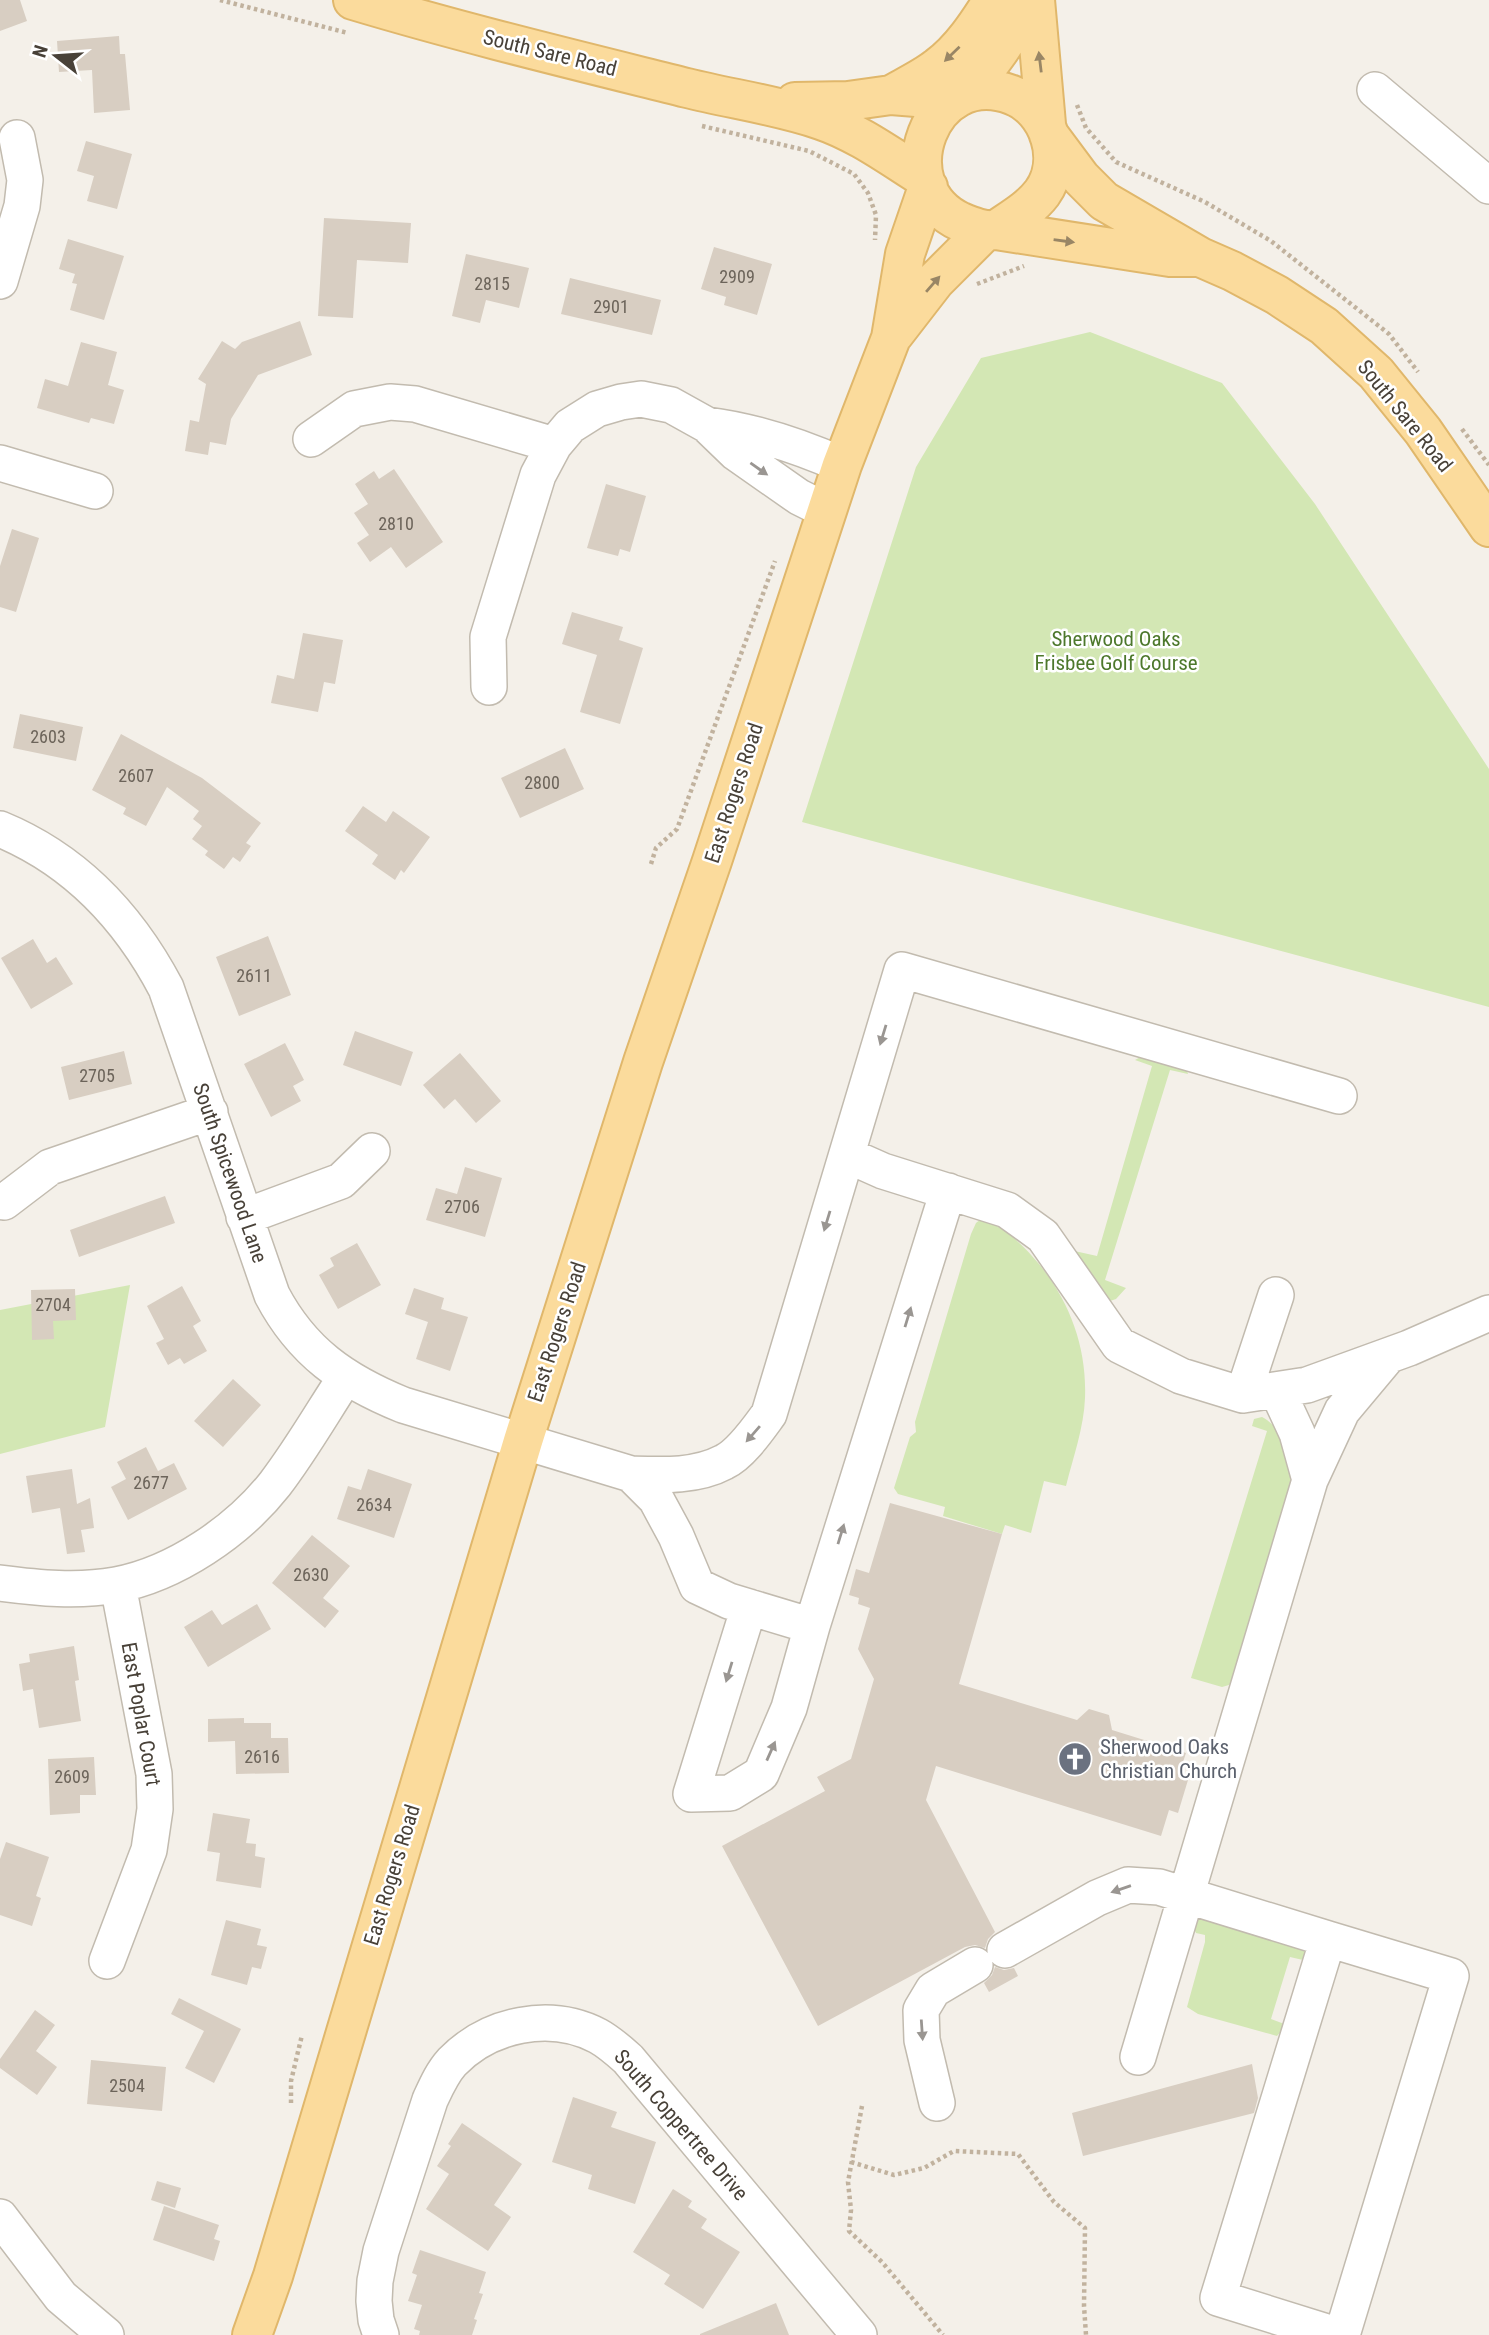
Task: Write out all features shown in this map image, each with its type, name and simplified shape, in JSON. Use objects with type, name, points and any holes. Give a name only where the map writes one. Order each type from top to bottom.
[{"type":"main road","name":"South Sare Road","points":[[353,0],[691,89],[823,120],[925,182]]},
{"type":"main road","points":[[891,96],[937,69],[960,47],[993,0]]},
{"type":"main road","points":[[961,97],[1006,41],[1021,0]]},
{"type":"main road","points":[[1035,0],[1047,130],[1054,158],[1051,175],[1032,205],[991,231],[953,218],[936,204],[925,182],[922,159],[924,138],[933,119],[948,103],[985,90],[1003,92],[1020,98],[1035,110],[1047,130]]},
{"type":"main road","name":"South Sare Road","points":[[747,100],[823,102],[891,96],[961,97]]},
{"type":"main road","points":[[838,128],[855,141],[884,171],[895,187],[903,219],[890,252]]},
{"type":"main road","name":"South Sare Road","points":[[1047,130],[1081,178],[1104,201],[1200,257],[1232,271],[1302,310],[1324,326],[1376,373],[1423,431],[1489,526]]},
{"type":"main road","name":"East Rogers Road","points":[[891,338],[890,252],[925,182]]},
{"type":"main road","name":"South Sare Road","points":[[991,231],[1170,257],[1200,257]]},
{"type":"main road","name":"East Rogers Road","points":[[252,2335],[273,2276],[523,1441],[643,1062],[717,848],[842,465],[891,338],[938,278],[991,231]]},
{"type":"street","points":[[1375,90],[1489,186]]},
{"type":"street","points":[[0,281],[22,206],[26,180],[17,138]]},
{"type":"street","points":[[489,687],[488,637],[538,475],[554,445],[570,426],[597,409],[641,399],[671,405],[708,425],[736,453],[799,497],[827,511]]},
{"type":"street","points":[[311,439],[354,409],[390,402],[415,404],[554,445]]},
{"type":"street","points":[[708,425],[741,429],[842,465]]},
{"type":"street","points":[[0,463],[94,491]]},
{"type":"street","name":"South Spicewood Lane","points":[[0,830],[30,843],[72,871],[93,888],[134,934],[166,988],[263,1271],[284,1317],[307,1345],[345,1378],[403,1405],[631,1474]]},
{"type":"street","points":[[631,1474],[668,1476],[695,1472],[725,1462],[752,1436],[769,1414],[902,970],[1339,1096]]},
{"type":"street","points":[[4,1202],[50,1167],[210,1112]]},
{"type":"street","points":[[244,1217],[341,1181],[372,1151]]},
{"type":"street","points":[[847,1155],[883,1171],[1007,1210],[1043,1236],[1119,1345],[1181,1376],[1260,1392],[1307,1385],[1388,1356],[1489,1313]]},
{"type":"street","points":[[749,1607],[691,1794],[730,1793],[761,1774],[789,1708],[812,1626],[948,1191]]},
{"type":"street","points":[[1260,1392],[1276,1295]]},
{"type":"street","points":[[1138,2057],[1310,1480],[1342,1411],[1388,1356]]},
{"type":"street","points":[[0,1583],[43,1589],[118,1585],[182,1561],[209,1546],[233,1528],[274,1485],[345,1378]]},
{"type":"street","points":[[1260,1392],[1297,1433],[1310,1480]]},
{"type":"street","points":[[631,1474],[656,1499],[676,1536],[697,1586],[749,1607],[812,1626]]},
{"type":"street","name":"East Poplar Court","points":[[107,1961],[149,1850],[155,1809],[154,1774],[118,1585]]},
{"type":"street","points":[[937,2103],[922,2040],[921,2010],[933,1990],[1097,1898],[1128,1885],[1159,1887],[1451,1976],[1342,2335]]},
{"type":"street","points":[[1328,1939],[1217,2298],[1336,2335]]},
{"type":"street","name":"South Coppertree Drive","points":[[381,2335],[374,2301],[381,2251],[430,2099],[441,2078],[451,2063],[482,2039],[527,2024],[551,2023],[597,2035],[628,2059],[859,2335]]},
{"type":"street","points":[[0,2217],[61,2297],[92,2332]]},
{"type":"path","points":[[854,174],[868,193],[890,252]]},
{"type":"path","points":[[975,285],[1028,265]]},
{"type":"path","points":[[651,864],[656,848],[677,830],[778,554]]},
{"type":"path","points":[[862,2106],[848,2182],[851,2210],[849,2231],[882,2262],[943,2335]]},
{"type":"path","points":[[851,2162],[894,2175],[924,2168],[954,2151],[1018,2154],[1054,2202],[1085,2228],[1086,2335]]},
{"type":"green space","name":"Sherwood Oaks Frisbee Golf Course","points":[[1090,332],[1222,383],[1315,504],[1489,769],[1489,1007],[802,822],[916,467],[981,358]]},
{"type":"green space","points":[[1144,1055],[1186,1067],[1188,1074],[1170,1070],[1105,1280],[1126,1288],[1116,1299],[1110,1301],[1070,1250],[1097,1256],[1152,1066],[1135,1060]]},
{"type":"green space","points":[[981,1219],[998,1226],[1013,1237],[1050,1279],[1068,1310],[1083,1361],[1084,1409],[1066,1486],[1044,1481],[1031,1533],[1005,1525],[1002,1534],[943,1516],[945,1507],[898,1494],[894,1488],[910,1437],[916,1432],[915,1422],[971,1234]]},
{"type":"green space","points":[[130,1285],[105,1427],[0,1454],[0,1310]]},
{"type":"green space","points":[[1262,1417],[1278,1431],[1287,1451],[1291,1473],[1290,1494],[1234,1678],[1229,1685],[1222,1687],[1191,1678],[1267,1431],[1252,1426],[1254,1419]]},
{"type":"green space","points":[[1200,1917],[1306,1948],[1308,1955],[1303,1960],[1290,1957],[1271,2019],[1287,2025],[1277,2036],[1198,2014],[1187,2007],[1205,1942],[1205,1935],[1196,1933],[1192,1925]]},
{"type":"building","points":[[0,0],[20,0],[27,21],[0,31]]},
{"type":"building","points":[[119,36],[120,54],[125,54],[130,110],[94,113],[92,70],[59,72],[57,41]]},
{"type":"building","points":[[86,141],[132,154],[117,209],[87,201],[94,176],[77,171]]},
{"type":"building","points":[[324,218],[411,223],[408,263],[357,260],[353,318],[318,316]]},
{"type":"building","points":[[68,239],[124,256],[104,320],[70,310],[77,284],[72,283],[75,274],[59,269]]},
{"type":"building","points":[[714,247],[772,264],[757,315],[724,305],[726,297],[701,289]]},
{"type":"building","points":[[466,254],[529,268],[519,308],[486,300],[480,323],[452,316]]},
{"type":"building","points":[[570,278],[661,300],[652,335],[561,314]]},
{"type":"building","points":[[300,321],[312,355],[258,375],[231,419],[226,445],[210,442],[208,455],[185,451],[190,420],[199,422],[206,384],[198,379],[222,341],[235,349],[242,342]]},
{"type":"building","points":[[81,342],[117,352],[108,385],[124,390],[114,424],[91,418],[89,423],[37,408],[45,379],[68,386]]},
{"type":"building","points":[[394,469],[443,542],[406,568],[391,547],[370,562],[357,543],[369,535],[354,513],[368,504],[355,484],[374,471],[379,479]]},
{"type":"building","points":[[606,484],[646,496],[630,552],[620,549],[618,556],[587,548]]},
{"type":"building","points":[[12,529],[39,538],[16,612],[0,607],[0,566]]},
{"type":"building","points":[[572,612],[623,627],[619,640],[643,648],[620,724],[580,712],[597,655],[562,644]]},
{"type":"building","points":[[303,633],[343,640],[335,684],[324,682],[318,712],[271,703],[277,675],[294,679]]},
{"type":"building","points":[[20,714],[83,727],[76,761],[13,748]]},
{"type":"building","points":[[121,734],[202,778],[261,823],[246,843],[251,846],[240,862],[233,857],[224,869],[205,855],[208,851],[192,839],[202,826],[193,819],[199,811],[167,787],[146,826],[123,814],[126,808],[92,790]]},
{"type":"building","points":[[565,748],[584,789],[520,818],[501,778]]},
{"type":"building","points":[[363,806],[386,822],[393,811],[430,837],[404,873],[401,870],[395,880],[372,864],[378,855],[345,831]]},
{"type":"building","points":[[268,936],[291,995],[239,1016],[216,957]]},
{"type":"building","points":[[33,939],[47,963],[56,957],[73,984],[31,1009],[1,958]]},
{"type":"building","points":[[355,1031],[413,1052],[401,1086],[343,1065]]},
{"type":"building","points":[[285,1043],[304,1080],[293,1086],[301,1101],[271,1117],[244,1064]]},
{"type":"building","points":[[124,1051],[132,1084],[69,1100],[61,1067]]},
{"type":"building","points":[[460,1053],[501,1101],[476,1123],[455,1099],[444,1109],[423,1085]]},
{"type":"building","points":[[465,1167],[502,1178],[485,1237],[426,1220],[436,1188],[457,1194]]},
{"type":"building","points":[[165,1196],[175,1223],[79,1257],[70,1230]]},
{"type":"building","points":[[357,1243],[381,1285],[338,1309],[319,1275],[334,1266],[330,1258]]},
{"type":"building","points":[[182,1286],[201,1321],[193,1326],[207,1351],[184,1364],[180,1358],[168,1365],[156,1343],[164,1339],[147,1306]]},
{"type":"building","points":[[414,1288],[444,1298],[441,1309],[468,1317],[450,1371],[416,1359],[428,1322],[405,1314]]},
{"type":"building","points":[[75,1289],[76,1320],[53,1321],[54,1339],[32,1340],[31,1290]]},
{"type":"building","points":[[233,1379],[261,1405],[223,1447],[194,1421]]},
{"type":"building","points":[[146,1447],[158,1471],[174,1463],[187,1489],[128,1520],[111,1487],[126,1479],[117,1462]]},
{"type":"building","points":[[72,1469],[77,1504],[90,1498],[94,1528],[81,1530],[85,1552],[67,1554],[60,1508],[32,1513],[26,1476]]},
{"type":"building","points":[[368,1469],[412,1484],[394,1538],[337,1519],[348,1486],[361,1490]]},
{"type":"building","name":"Sherwood Oaks Christian Church","points":[[890,1503],[1002,1534],[959,1684],[1077,1720],[1089,1709],[1109,1715],[1112,1730],[1186,1753],[1178,1777],[1188,1780],[1178,1813],[1169,1810],[1161,1836],[936,1766],[926,1800],[995,1932],[988,1939],[985,1948],[975,1945],[965,1947],[818,2026],[722,1846],[825,1791],[817,1777],[851,1759],[874,1679],[858,1649],[870,1608],[858,1604],[859,1598],[849,1595],[856,1569],[869,1573]]},
{"type":"building","points":[[312,1535],[350,1566],[323,1598],[339,1611],[325,1628],[272,1583]]},
{"type":"building","points":[[257,1604],[271,1629],[208,1667],[184,1627],[212,1610],[222,1625]]},
{"type":"building","points":[[74,1646],[79,1680],[75,1681],[81,1721],[39,1728],[33,1689],[23,1691],[19,1664],[30,1662],[29,1654]]},
{"type":"building","points":[[244,1718],[244,1723],[271,1723],[271,1738],[288,1738],[289,1773],[236,1774],[235,1741],[208,1742],[208,1719]]},
{"type":"building","points":[[94,1757],[96,1795],[80,1795],[80,1813],[50,1815],[48,1759]]},
{"type":"building","points":[[213,1813],[250,1819],[246,1843],[256,1844],[255,1856],[265,1858],[261,1888],[216,1881],[220,1853],[207,1851]]},
{"type":"building","points":[[6,1842],[49,1857],[36,1896],[41,1898],[32,1926],[0,1915],[0,1859]]},
{"type":"building","points":[[226,1920],[261,1929],[257,1945],[267,1947],[261,1969],[252,1967],[247,1985],[211,1975]]},
{"type":"building","points":[[995,1967],[1004,1970],[1014,1968],[1018,1976],[989,1992],[984,1983]]},
{"type":"building","points":[[179,1998],[241,2029],[214,2083],[185,2068],[204,2031],[171,2014]]},
{"type":"building","points":[[35,2010],[55,2025],[36,2051],[57,2067],[37,2095],[0,2068],[0,2059]]},
{"type":"building","points":[[91,2060],[166,2067],[162,2111],[87,2104]]},
{"type":"building","points":[[1252,2064],[1258,2098],[1254,2113],[1083,2156],[1072,2113]]},
{"type":"building","points":[[573,2097],[617,2112],[611,2127],[656,2142],[635,2204],[588,2189],[592,2175],[552,2162]]},
{"type":"building","points":[[462,2123],[522,2164],[494,2205],[511,2217],[488,2251],[426,2209],[449,2174],[437,2166]]},
{"type":"building","points":[[157,2181],[181,2188],[175,2208],[151,2200]]},
{"type":"building","points":[[673,2189],[692,2201],[688,2207],[707,2219],[701,2228],[740,2252],[703,2309],[664,2284],[670,2275],[633,2252]]},
{"type":"building","points":[[164,2206],[219,2225],[214,2239],[220,2241],[214,2261],[153,2240]]},
{"type":"building","points":[[420,2250],[486,2272],[479,2293],[483,2294],[474,2319],[477,2320],[472,2335],[419,2335],[420,2331],[414,2329],[422,2305],[408,2301],[417,2275],[412,2273]]},
{"type":"building","points":[[776,2303],[789,2335],[700,2335],[700,2334]]},
{"type":"place","name":"Sherwood Oaks Christian Church","points":[[1075,1759]]}]
